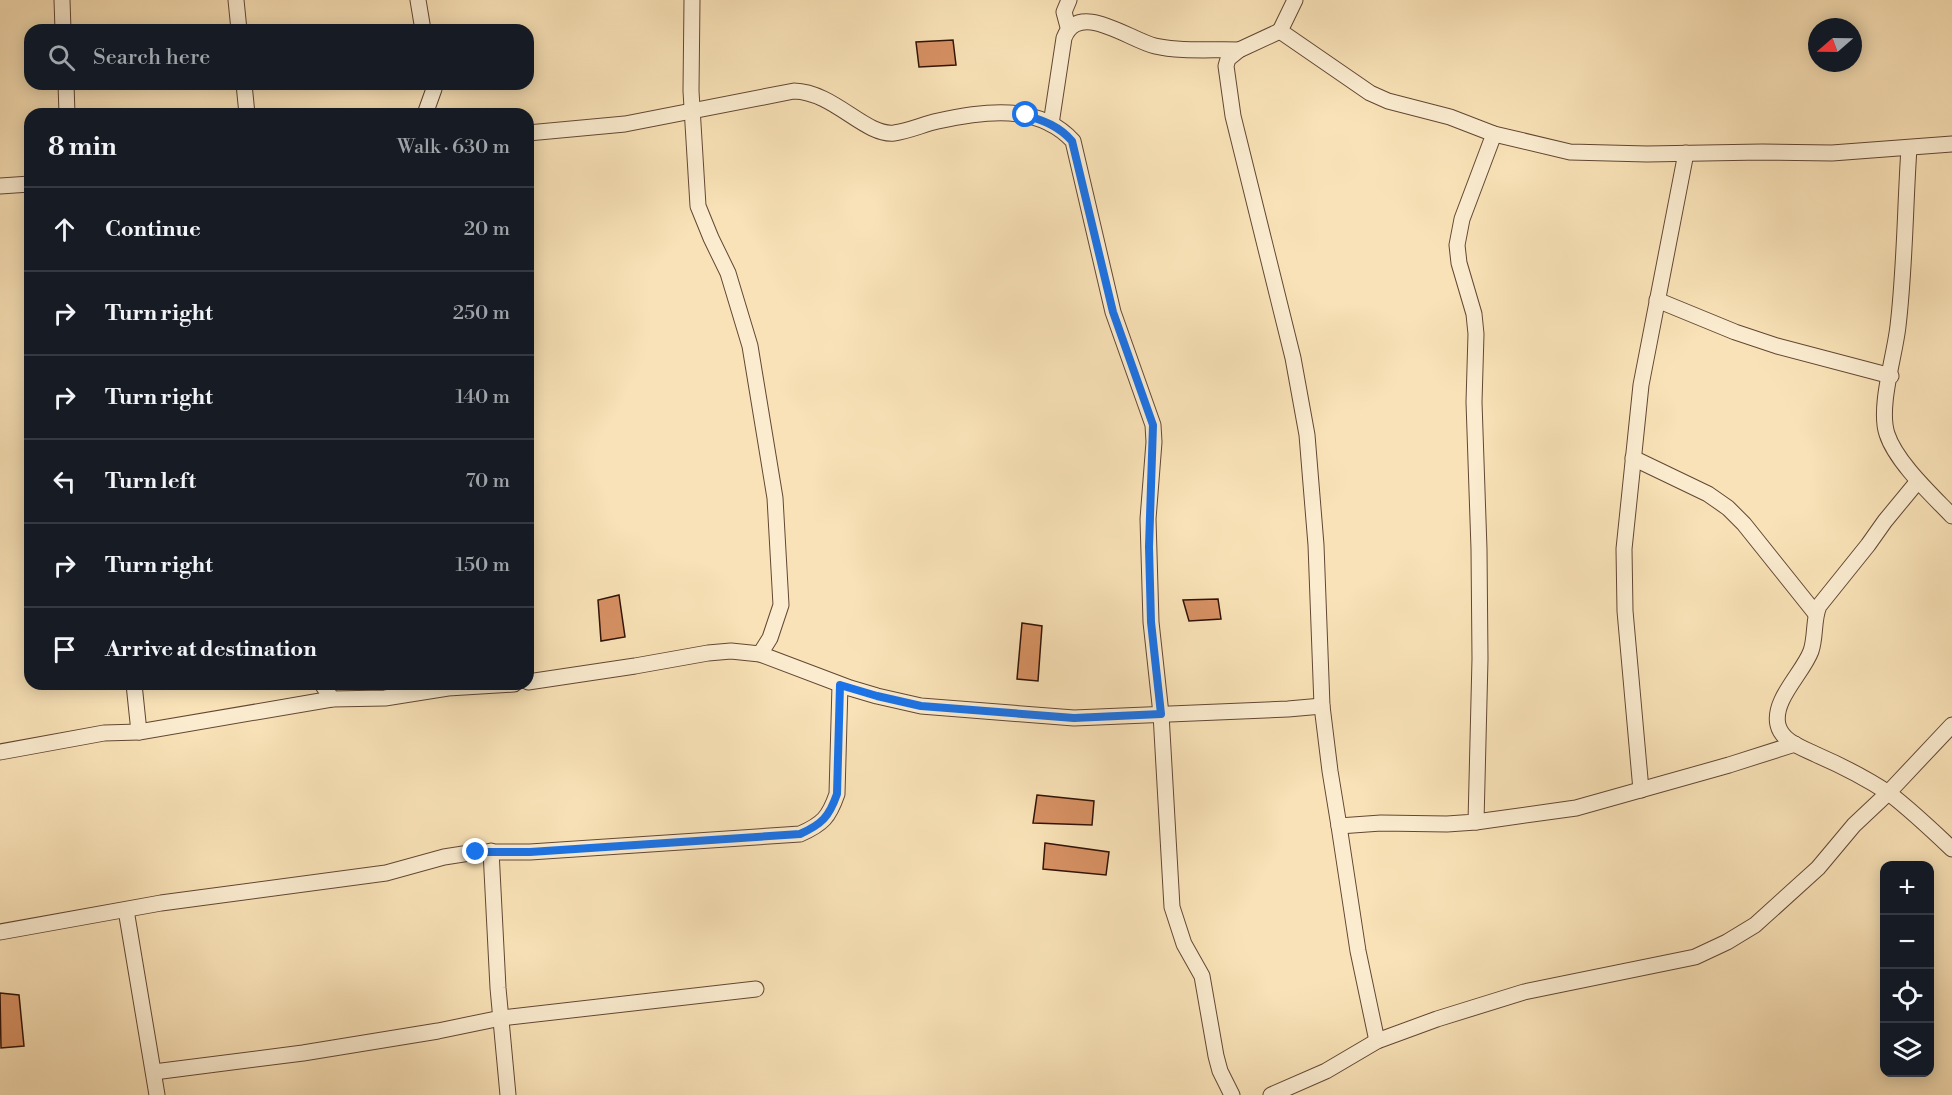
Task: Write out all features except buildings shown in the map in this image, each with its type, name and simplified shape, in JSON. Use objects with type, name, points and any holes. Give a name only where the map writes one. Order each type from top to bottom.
[{"type":"street","points":[[62,0],[63,24]]},
{"type":"street","points":[[236,0],[238,24]]},
{"type":"street","points":[[417,0],[422,24]]},
{"type":"street","points":[[692,0],[691,91],[698,206],[728,273],[747,335],[758,386],[775,498],[781,605],[770,639],[760,654]]},
{"type":"street","points":[[1051,123],[1064,38],[1068,27],[1064,12],[1069,0]]},
{"type":"street","points":[[1295,0],[1280,31],[1232,54],[1226,63],[1233,116],[1293,358],[1307,435],[1316,545],[1322,706],[1358,951],[1377,1041]]},
{"type":"street","points":[[1068,27],[1077,21],[1089,19],[1103,21],[1142,42],[1156,46],[1239,50]]},
{"type":"street","points":[[1280,31],[1370,93],[1388,101],[1450,117],[1494,134],[1570,152],[1832,153],[1952,144]]},
{"type":"street","points":[[66,90],[67,108]]},
{"type":"street","points":[[245,90],[247,108]]},
{"type":"street","points":[[427,108],[434,90]]},
{"type":"street","points":[[534,132],[625,124],[775,94],[801,91],[822,97],[882,132],[894,133],[939,121],[988,112],[1026,115],[1051,123],[1065,132],[1072,141],[1113,312],[1153,425],[1154,442],[1148,519],[1151,622],[1161,714],[1172,907],[1184,944],[1202,976],[1216,1056],[1220,1071],[1232,1095]]},
{"type":"street","points":[[1476,822],[1480,659],[1474,402],[1476,334],[1474,314],[1459,263],[1458,245],[1462,219],[1494,134]]},
{"type":"street","points":[[1909,148],[1898,325],[1885,406],[1886,433],[1894,450],[1918,481],[1952,516]]},
{"type":"street","points":[[1641,790],[1625,611],[1624,549],[1641,385],[1686,153]]},
{"type":"street","points":[[0,186],[24,184]]},
{"type":"street","points":[[1658,300],[1735,332],[1777,346],[1891,376]]},
{"type":"street","points":[[1633,458],[1708,494],[1728,508],[1744,524],[1816,614]]},
{"type":"street","points":[[1918,481],[1824,599],[1816,614],[1810,652],[1791,683],[1777,717],[1781,732],[1795,744],[1888,793],[1952,849]]},
{"type":"street","points":[[534,681],[708,652],[730,651],[760,654],[840,685],[921,706],[1074,718],[1322,706]]},
{"type":"street","points":[[0,932],[161,903],[386,873],[444,857],[491,851],[530,852],[800,834],[825,819],[832,809],[837,794],[840,685]]},
{"type":"street","points":[[135,690],[139,732]]},
{"type":"street","points":[[326,690],[332,699]]},
{"type":"street","points":[[0,752],[104,733],[139,732],[332,699],[385,698],[435,690]]},
{"type":"street","points":[[1271,1095],[1326,1071],[1377,1041],[1437,1019],[1515,994],[1695,957],[1714,949],[1755,925],[1818,868],[1854,825],[1952,726]]},
{"type":"street","points":[[1339,826],[1476,822],[1576,808],[1795,744]]},
{"type":"street","points":[[491,851],[508,1095]]},
{"type":"street","points":[[126,910],[158,1095]]},
{"type":"street","points":[[154,1072],[303,1053],[438,1031],[501,1018],[756,989]]},
{"type":"route","points":[[476,852],[530,852],[800,834],[825,819],[832,809],[837,794],[840,685],[921,706],[1074,718],[1161,714],[1151,622],[1148,519],[1151,456],[1154,442],[1153,425],[1113,312],[1072,141],[1065,132],[1051,123],[1026,115]]}]
